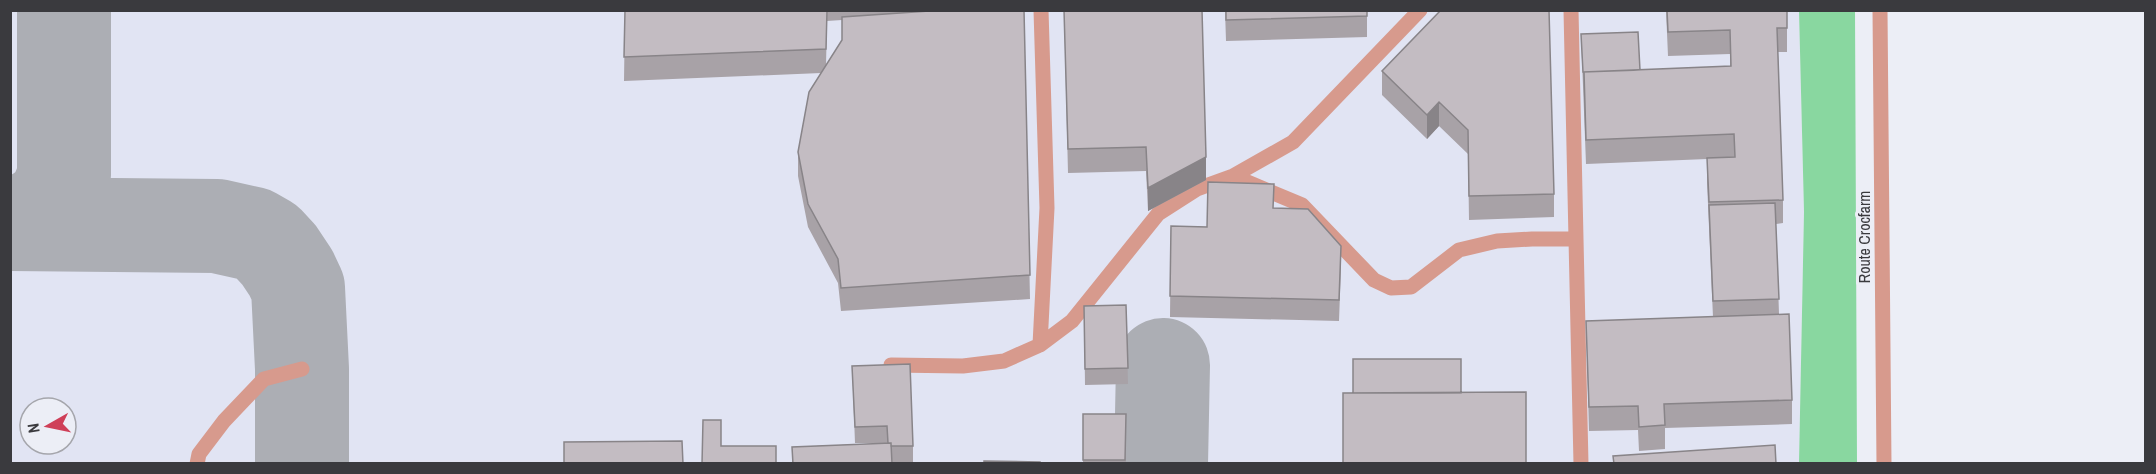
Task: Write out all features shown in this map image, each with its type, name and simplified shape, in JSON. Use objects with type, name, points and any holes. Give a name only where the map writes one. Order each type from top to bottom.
[{"type":"street","points":[[1040,345],[1047,208],[1041,10]]},
{"type":"street","points":[[876,365],[963,366],[1004,361],[1040,345],[1072,321],[1158,214],[1197,189],[1233,176],[1293,142],[1420,10]]},
{"type":"street","points":[[1571,10],[1581,464]]},
{"type":"street","name":"Route Crocfarm","points":[[1880,10],[1884,464]]},
{"type":"street","points":[[1233,176],[1302,206],[1374,280],[1391,288],[1411,287],[1459,250],[1497,241],[1575,240]]},
{"type":"street","points":[[197,464],[199,454],[224,421],[264,379],[302,369]]},
{"type":"shaded area","points":[[10,11],[1799,11],[1804,212],[1799,463],[11,463]]},
{"type":"green space","points":[[1799,11],[1855,11],[1857,463],[1799,463],[1804,212]]},
{"type":"building","points":[[625,10],[827,10],[826,49],[624,57]]},
{"type":"building","points":[[944,10],[1024,10],[1030,275],[841,288],[838,259],[808,204],[798,152],[809,92],[842,40],[842,17]]},
{"type":"building","points":[[1064,10],[1202,10],[1206,157],[1148,188],[1146,147],[1068,149]]},
{"type":"building","points":[[1226,10],[1367,10],[1367,16],[1226,20]]},
{"type":"building","points":[[1441,10],[1549,10],[1554,194],[1469,196],[1468,130],[1439,102],[1427,115],[1382,71]]},
{"type":"building","points":[[1667,10],[1787,10],[1787,28],[1777,28],[1783,200],[1709,202],[1707,158],[1735,157],[1734,134],[1586,140],[1584,72],[1731,66],[1730,30],[1668,32]]},
{"type":"building","points":[[1638,32],[1640,70],[1583,72],[1581,34]]},
{"type":"building","points":[[1208,182],[1274,184],[1273,208],[1308,209],[1341,246],[1339,300],[1170,296],[1171,226],[1207,227]]},
{"type":"building","points":[[1775,203],[1779,299],[1713,301],[1709,205]]},
{"type":"building","points":[[1126,305],[1128,368],[1085,369],[1084,306]]},
{"type":"building","points":[[1789,314],[1792,400],[1664,404],[1665,425],[1639,427],[1638,406],[1589,407],[1586,321]]},
{"type":"building","points":[[1353,359],[1461,359],[1461,393],[1353,393]]},
{"type":"building","points":[[910,364],[913,446],[891,446],[891,443],[888,443],[887,426],[855,427],[852,366]]},
{"type":"building","points":[[1526,392],[1526,464],[1343,464],[1343,393]]},
{"type":"building","points":[[1083,414],[1126,414],[1125,460],[1083,460]]},
{"type":"building","points":[[703,420],[721,420],[721,446],[776,446],[776,464],[702,464]]},
{"type":"building","points":[[682,441],[683,464],[564,464],[564,442]]},
{"type":"building","points":[[891,443],[892,464],[793,464],[792,447]]},
{"type":"building","points":[[1775,445],[1776,464],[1614,464],[1613,456]]},
{"type":"building","points":[[984,461],[1040,462],[1040,464],[984,464]]},
{"type":"taxiway","points":[[17,224],[35,216],[53,201],[64,175],[64,10]]},
{"type":"taxiway","points":[[10,224],[217,226],[253,234],[267,242],[279,255],[298,288],[302,369],[302,464]]},
{"type":"taxiway","points":[[1161,464],[1163,365]]}]
